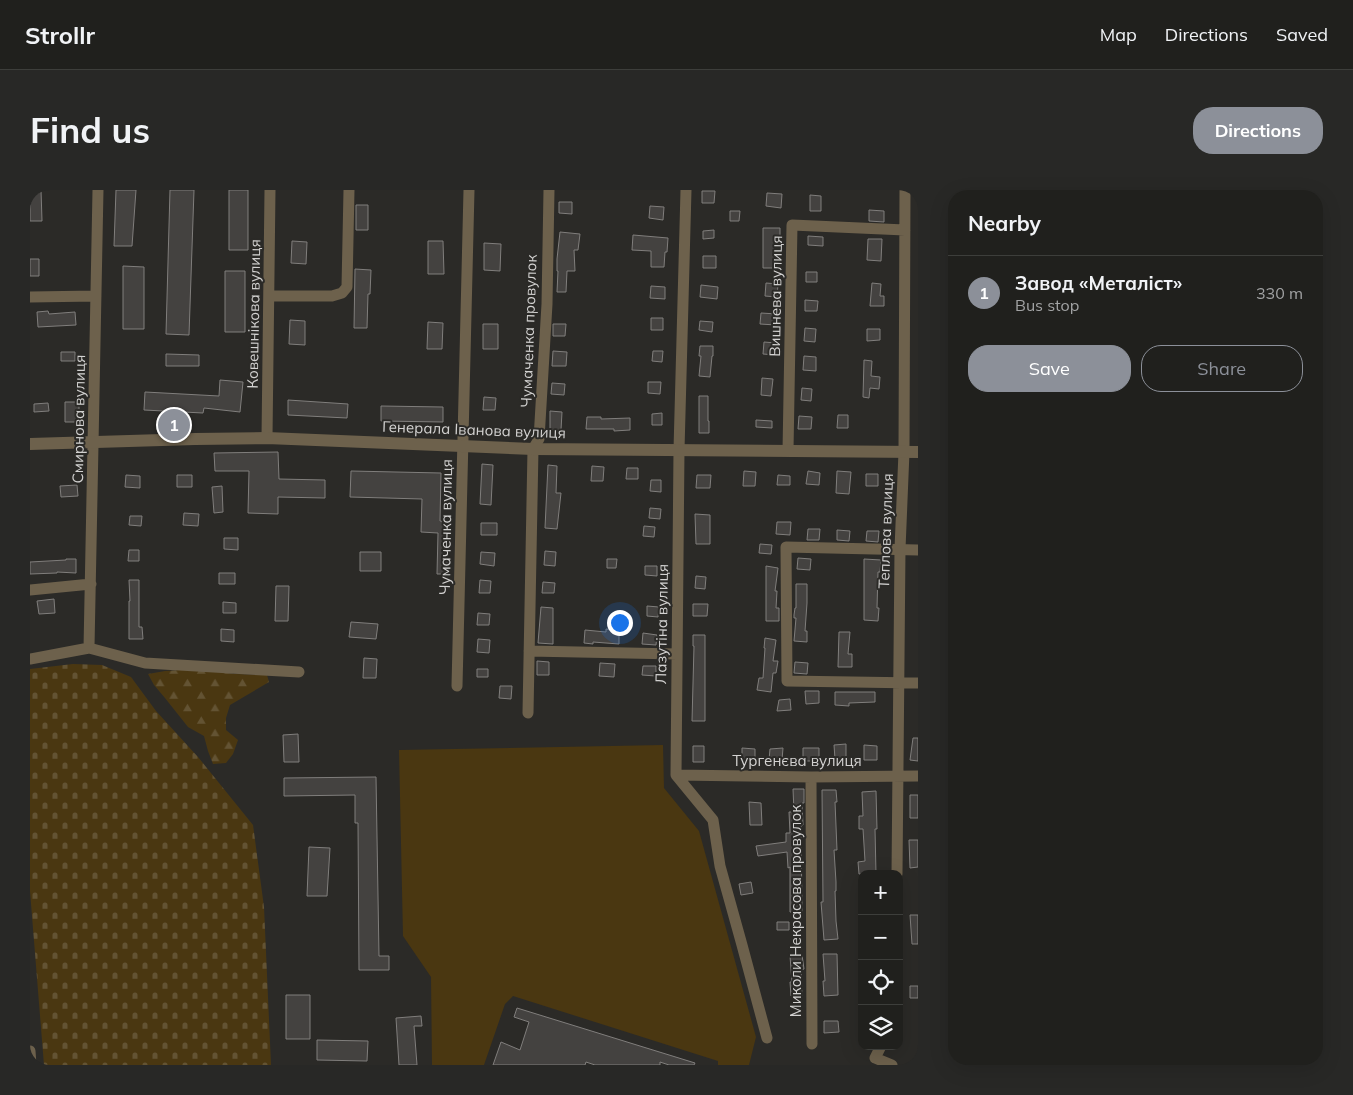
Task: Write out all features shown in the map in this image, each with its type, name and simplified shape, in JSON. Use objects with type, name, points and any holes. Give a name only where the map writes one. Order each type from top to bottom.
[{"type":"street","name":"Смирнова вулиця","points":[[89,648],[98,190]]},
{"type":"street","name":"Ковешнікова вулиця","points":[[267,438],[270,190]]},
{"type":"street","points":[[269,296],[332,296],[342,293],[347,287],[349,190]]},
{"type":"street","name":"Чумаченка вулиця","points":[[457,686],[469,190]]},
{"type":"street","name":"Чумаченка провулок","points":[[528,713],[533,449],[539,439],[547,304],[549,190]]},
{"type":"street","name":"Лазутіна вулиця","points":[[676,775],[680,450],[686,190]]},
{"type":"street","name":"Теплова вулиця","points":[[897,870],[900,549],[904,452],[905,190]]},
{"type":"street","name":"Вишнева вулиця","points":[[788,451],[792,225],[905,230]]},
{"type":"street","points":[[30,297],[96,296]]},
{"type":"street","name":"Генерала Іванова вулиця","points":[[30,444],[267,438],[533,449],[918,452]]},
{"type":"street","points":[[918,550],[786,547],[787,682],[918,683]]},
{"type":"street","points":[[30,590],[91,584]]},
{"type":"street","points":[[30,659],[89,648],[145,663],[299,672]]},
{"type":"street","points":[[529,651],[677,654]]},
{"type":"street","points":[[676,775],[713,820],[720,866],[767,1038]]},
{"type":"street","name":"Тургенєва вулиця","points":[[676,775],[918,776]]},
{"type":"street","name":"Миколи Некрасова провулок","points":[[811,777],[812,1044]]},
{"type":"street","points":[[879,1050],[875,1058],[892,1065]]},
{"type":"street","points":[[30,1051],[31,1065]]},
{"type":"green space","points":[[73,664],[102,665],[131,677],[156,711],[198,757],[253,825],[264,907],[271,1065],[44,1065],[30,891],[30,669]]},
{"type":"green space","points":[[194,669],[236,674],[267,675],[269,682],[230,705],[226,718],[226,730],[238,740],[233,754],[226,763],[213,764],[204,736],[188,727],[154,685],[148,674]]},
{"type":"green space","points":[[663,745],[664,788],[699,831],[756,1037],[749,1065],[718,1065],[718,1061],[513,996],[505,1004],[484,1065],[432,1065],[431,977],[403,936],[399,750]]},
{"type":"building","points":[[30,190],[41,190],[42,221],[30,221]]},
{"type":"building","points":[[116,190],[136,190],[132,246],[114,246]]},
{"type":"building","points":[[170,190],[194,190],[189,335],[166,334]]},
{"type":"building","points":[[229,190],[248,190],[248,250],[229,250]]},
{"type":"building","points":[[702,191],[715,191],[714,203],[702,203]]},
{"type":"building","points":[[767,193],[782,194],[781,208],[766,206]]},
{"type":"building","points":[[810,195],[821,196],[821,211],[810,211]]},
{"type":"building","points":[[559,202],[572,202],[572,214],[559,213]]},
{"type":"building","points":[[356,205],[368,205],[368,230],[356,230]]},
{"type":"building","points":[[650,206],[664,207],[663,220],[649,218]]},
{"type":"building","points":[[869,210],[884,211],[884,222],[869,221]]},
{"type":"building","points":[[730,211],[740,211],[739,221],[730,221]]},
{"type":"building","points":[[763,228],[780,228],[780,268],[763,268]]},
{"type":"building","points":[[714,230],[714,238],[703,239],[703,231]]},
{"type":"building","points":[[560,232],[580,234],[578,250],[574,250],[575,271],[567,271],[566,292],[557,292],[557,259]]},
{"type":"building","points":[[633,235],[668,238],[664,267],[651,267],[651,251],[632,250]]},
{"type":"building","points":[[808,236],[823,237],[823,246],[808,245]]},
{"type":"building","points":[[868,239],[882,239],[881,261],[867,260]]},
{"type":"building","points":[[292,241],[307,242],[306,264],[291,263]]},
{"type":"building","points":[[428,241],[443,241],[444,274],[428,274]]},
{"type":"building","points":[[484,243],[501,244],[500,271],[484,270]]},
{"type":"building","points":[[703,256],[716,256],[716,268],[703,268]]},
{"type":"building","points":[[30,259],[39,259],[39,276],[30,276]]},
{"type":"building","points":[[123,266],[144,267],[144,329],[123,329]]},
{"type":"building","points":[[355,269],[371,270],[367,328],[354,328]]},
{"type":"building","points":[[225,271],[245,271],[245,332],[225,332]]},
{"type":"building","points":[[806,272],[817,272],[817,282],[806,282]]},
{"type":"building","points":[[766,283],[778,284],[777,297],[765,296]]},
{"type":"building","points":[[872,283],[881,284],[880,296],[884,296],[884,306],[870,306]]},
{"type":"building","points":[[701,285],[718,287],[717,299],[700,297]]},
{"type":"building","points":[[651,286],[665,287],[665,299],[650,298]]},
{"type":"building","points":[[805,300],[818,301],[817,311],[805,311]]},
{"type":"building","points":[[48,311],[49,314],[75,312],[76,325],[38,327],[37,312]]},
{"type":"building","points":[[761,313],[777,314],[776,325],[760,324]]},
{"type":"building","points":[[651,318],[663,318],[663,330],[651,330]]},
{"type":"building","points":[[290,320],[305,321],[305,345],[289,344]]},
{"type":"building","points":[[700,321],[713,322],[712,332],[699,330]]},
{"type":"building","points":[[428,322],[443,323],[442,349],[427,349]]},
{"type":"building","points":[[483,324],[498,324],[498,349],[483,349]]},
{"type":"building","points":[[553,324],[566,324],[565,336],[553,336]]},
{"type":"building","points":[[805,328],[816,329],[815,342],[804,341]]},
{"type":"building","points":[[867,329],[880,329],[880,340],[867,341]]},
{"type":"building","points":[[764,342],[776,343],[775,355],[763,354]]},
{"type":"building","points":[[700,346],[713,346],[710,377],[699,376]]},
{"type":"building","points":[[553,351],[567,352],[566,366],[552,366]]},
{"type":"building","points":[[653,351],[663,351],[662,362],[652,361]]},
{"type":"building","points":[[61,352],[75,352],[75,361],[61,361]]},
{"type":"building","points":[[166,354],[199,355],[199,366],[166,366]]},
{"type":"building","points":[[804,356],[816,357],[816,371],[803,370]]},
{"type":"building","points":[[864,360],[872,361],[871,376],[880,377],[879,389],[870,388],[869,398],[863,397]]},
{"type":"building","points":[[762,378],[773,379],[771,396],[761,395]]},
{"type":"building","points":[[220,380],[243,382],[240,412],[204,408],[203,413],[144,410],[145,392],[219,396]]},
{"type":"building","points":[[648,382],[661,382],[660,394],[648,393]]},
{"type":"building","points":[[552,383],[565,384],[564,395],[551,394]]},
{"type":"building","points":[[802,388],[812,389],[811,401],[801,400]]},
{"type":"building","points":[[699,396],[708,396],[709,433],[699,433]]},
{"type":"building","points":[[484,397],[496,398],[495,410],[483,410]]},
{"type":"building","points":[[288,400],[348,404],[347,418],[288,415]]},
{"type":"building","points":[[65,402],[79,402],[79,422],[65,422]]},
{"type":"building","points":[[48,403],[49,411],[34,412],[34,404]]},
{"type":"building","points":[[381,406],[443,407],[443,422],[381,421]]},
{"type":"building","points":[[550,411],[562,412],[561,430],[550,430]]},
{"type":"building","points":[[662,413],[662,425],[652,425],[652,414]]},
{"type":"building","points":[[838,415],[848,415],[848,428],[837,428]]},
{"type":"building","points":[[799,416],[812,417],[811,429],[798,429]]},
{"type":"building","points":[[587,417],[601,417],[601,419],[630,418],[630,430],[586,429]]},
{"type":"building","points":[[756,420],[772,421],[772,428],[756,427]]},
{"type":"building","points":[[278,452],[279,479],[325,480],[325,498],[278,497],[278,514],[248,513],[249,471],[215,471],[214,453]]},
{"type":"building","points":[[482,464],[493,465],[491,505],[480,504]]},
{"type":"building","points":[[548,465],[557,466],[556,493],[561,493],[557,529],[545,528]]},
{"type":"building","points":[[592,466],[604,467],[603,481],[591,481]]},
{"type":"building","points":[[627,468],[638,468],[638,479],[626,479]]},
{"type":"building","points":[[351,471],[441,473],[440,521],[448,522],[447,574],[437,574],[438,533],[421,532],[422,499],[350,497]]},
{"type":"building","points":[[744,471],[756,472],[755,486],[743,486]]},
{"type":"building","points":[[808,471],[820,473],[819,485],[806,484]]},
{"type":"building","points":[[837,471],[851,472],[849,494],[836,493]]},
{"type":"building","points":[[866,474],[878,474],[878,486],[866,486]]},
{"type":"building","points":[[126,475],[140,476],[140,488],[125,487]]},
{"type":"building","points":[[177,475],[192,475],[192,487],[177,487]]},
{"type":"building","points":[[697,475],[711,475],[710,488],[696,488]]},
{"type":"building","points":[[778,475],[790,476],[790,485],[777,485]]},
{"type":"building","points":[[651,480],[661,480],[661,492],[650,491]]},
{"type":"building","points":[[77,485],[78,496],[61,497],[60,486]]},
{"type":"building","points":[[222,486],[223,512],[214,513],[212,487]]},
{"type":"building","points":[[650,508],[661,509],[660,519],[649,518]]},
{"type":"building","points":[[184,513],[199,514],[198,526],[183,525]]},
{"type":"building","points":[[695,514],[710,515],[710,544],[696,544]]},
{"type":"building","points":[[130,516],[142,516],[141,526],[129,525]]},
{"type":"building","points":[[777,522],[791,522],[790,535],[776,534]]},
{"type":"building","points":[[481,523],[497,523],[497,535],[481,535]]},
{"type":"building","points":[[644,526],[655,527],[654,537],[643,536]]},
{"type":"building","points":[[808,529],[820,529],[819,540],[807,540]]},
{"type":"building","points":[[837,530],[850,531],[849,541],[837,540]]},
{"type":"building","points":[[867,531],[879,531],[878,542],[866,541]]},
{"type":"building","points":[[224,538],[238,538],[238,550],[224,549]]},
{"type":"building","points":[[760,544],[772,545],[771,554],[759,553]]},
{"type":"building","points":[[129,550],[139,550],[139,561],[128,561]]},
{"type":"building","points":[[545,551],[556,552],[555,566],[544,565]]},
{"type":"building","points":[[360,552],[381,552],[381,571],[360,571]]},
{"type":"building","points":[[481,552],[495,553],[494,566],[480,564]]},
{"type":"building","points":[[798,558],[811,559],[810,570],[797,569]]},
{"type":"building","points":[[76,559],[76,573],[30,574],[30,562]]},
{"type":"building","points":[[607,559],[617,559],[616,568],[607,568]]},
{"type":"building","points":[[864,559],[881,560],[880,572],[878,572],[878,621],[864,620]]},
{"type":"building","points":[[645,566],[657,566],[657,576],[645,575]]},
{"type":"building","points":[[766,566],[778,568],[775,591],[777,591],[776,608],[779,608],[779,621],[766,621]]},
{"type":"building","points":[[219,573],[235,573],[235,584],[219,584]]},
{"type":"building","points":[[696,576],[706,577],[705,589],[695,588]]},
{"type":"building","points":[[129,580],[139,580],[139,627],[142,627],[143,639],[129,639]]},
{"type":"building","points":[[480,580],[491,581],[490,593],[479,593]]},
{"type":"building","points":[[543,582],[555,583],[554,593],[542,593]]},
{"type":"building","points":[[796,584],[807,584],[805,631],[807,631],[807,642],[794,641]]},
{"type":"building","points":[[276,586],[289,586],[288,621],[275,621]]},
{"type":"building","points":[[54,599],[55,613],[39,614],[37,601]]},
{"type":"building","points":[[223,602],[236,603],[236,613],[223,613]]},
{"type":"building","points":[[693,604],[708,604],[707,616],[693,616]]},
{"type":"building","points":[[647,606],[659,607],[658,617],[647,616]]},
{"type":"building","points":[[541,607],[553,608],[553,644],[538,643]]},
{"type":"building","points":[[478,613],[490,614],[489,625],[477,625]]},
{"type":"building","points":[[351,622],[378,624],[376,639],[349,637]]},
{"type":"building","points":[[221,629],[234,630],[234,642],[221,641]]},
{"type":"building","points":[[606,629],[619,630],[619,644],[584,643],[585,630],[606,632]]},
{"type":"building","points":[[839,632],[850,632],[848,654],[852,654],[852,667],[838,667]]},
{"type":"building","points":[[643,633],[657,635],[656,645],[642,644]]},
{"type":"building","points":[[693,635],[705,635],[705,721],[692,721]]},
{"type":"building","points":[[765,638],[776,640],[773,661],[778,661],[776,673],[773,673],[771,692],[757,690],[759,678],[763,678]]},
{"type":"building","points":[[478,639],[490,640],[489,653],[477,652]]},
{"type":"building","points":[[364,658],[377,659],[376,678],[363,678]]},
{"type":"building","points":[[537,661],[549,662],[549,675],[537,675]]},
{"type":"building","points":[[795,662],[808,663],[807,674],[794,673]]},
{"type":"building","points":[[600,663],[615,664],[614,677],[599,676]]},
{"type":"building","points":[[643,666],[656,666],[656,676],[642,675]]},
{"type":"building","points":[[477,669],[488,669],[488,677],[477,677]]},
{"type":"building","points":[[500,686],[512,686],[511,699],[499,698]]},
{"type":"building","points":[[805,691],[819,691],[819,703],[806,704]]},
{"type":"building","points":[[835,692],[875,692],[875,702],[849,703],[849,706],[835,705]]},
{"type":"building","points":[[790,699],[791,710],[777,711],[779,700]]},
{"type":"building","points":[[298,734],[299,762],[284,762],[283,735]]},
{"type":"building","points":[[913,738],[918,738],[918,761],[910,760]]},
{"type":"building","points":[[846,744],[846,759],[835,759],[834,745]]},
{"type":"building","points":[[864,745],[877,746],[877,760],[864,760]]},
{"type":"building","points":[[693,746],[704,746],[704,762],[693,762]]},
{"type":"building","points":[[742,748],[755,749],[755,760],[742,760]]},
{"type":"building","points":[[783,748],[782,760],[769,760],[770,749]]},
{"type":"building","points":[[803,748],[819,748],[819,761],[803,761]]},
{"type":"building","points":[[376,777],[379,956],[389,956],[389,970],[359,970],[358,823],[355,823],[355,795],[284,796],[284,778]]},
{"type":"building","points":[[793,789],[804,789],[804,803],[802,803],[803,825],[801,825],[802,912],[790,912],[790,867],[788,868],[787,852],[758,856],[756,846],[786,842],[786,833],[790,833],[789,812],[794,812]]},
{"type":"building","points":[[822,790],[836,790],[837,802],[835,802],[837,850],[834,850],[838,939],[824,940],[821,902],[823,902]]},
{"type":"building","points":[[876,791],[876,870],[859,870],[858,862],[865,861],[863,829],[859,829],[859,816],[863,816],[862,792]]},
{"type":"building","points":[[910,795],[918,795],[918,818],[910,818]]},
{"type":"building","points":[[749,802],[761,803],[762,825],[750,825]]},
{"type":"building","points":[[909,840],[918,840],[918,867],[910,868]]},
{"type":"building","points":[[309,847],[330,848],[327,896],[307,896]]},
{"type":"building","points":[[751,882],[753,893],[741,895],[739,884]]},
{"type":"building","points":[[910,915],[918,915],[918,944],[912,944]]},
{"type":"building","points":[[777,922],[789,922],[789,930],[777,930]]},
{"type":"building","points":[[823,954],[837,954],[838,995],[824,996]]},
{"type":"building","points":[[802,955],[804,969],[801,970],[802,996],[791,996],[790,956]]},
{"type":"building","points":[[910,986],[918,986],[918,998],[910,998]]},
{"type":"building","points":[[286,995],[310,995],[310,1039],[286,1039]]},
{"type":"building","points":[[517,1008],[695,1063],[694,1065],[669,1065],[660,1062],[660,1065],[595,1065],[586,1062],[585,1065],[493,1065],[501,1042],[520,1050],[529,1022],[514,1017]]},
{"type":"building","points":[[421,1016],[422,1026],[414,1026],[417,1065],[399,1065],[396,1018]]},
{"type":"building","points":[[824,1021],[838,1021],[839,1032],[824,1033]]},
{"type":"building","points":[[317,1040],[368,1041],[367,1061],[317,1060]]},
{"type":"place","name":"Завод «Металіст»","points":[[174,425]]}]
